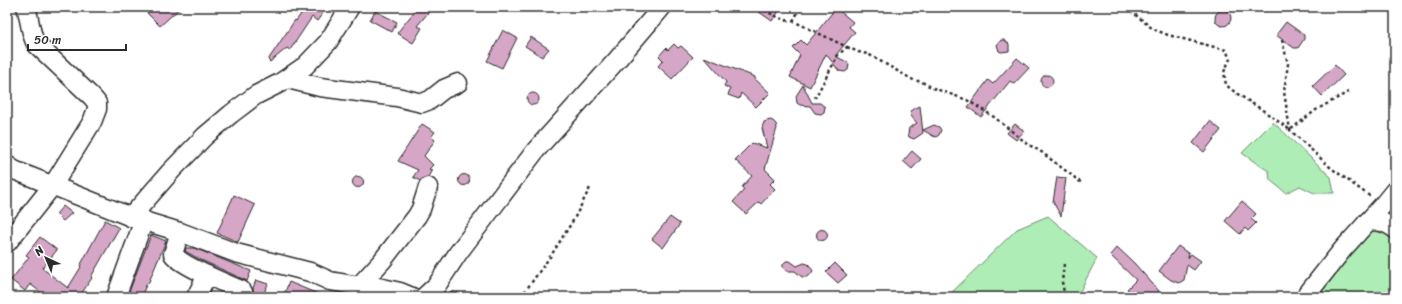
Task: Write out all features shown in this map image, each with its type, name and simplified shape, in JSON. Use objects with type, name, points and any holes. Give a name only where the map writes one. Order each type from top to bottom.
[{"type":"street","points":[[7,243],[53,185],[92,122],[97,109],[97,103],[92,97],[36,44],[33,38],[26,7]]},
{"type":"street","points":[[116,297],[138,219],[171,171],[205,136],[230,114],[256,95],[288,79],[305,66],[323,48],[350,7]]},
{"type":"street","points":[[430,291],[536,150],[662,7]]},
{"type":"street","points":[[288,79],[320,86],[397,97],[422,103],[430,100],[444,89],[458,83]]},
{"type":"street","points":[[7,165],[14,170],[138,219],[180,232],[236,253],[310,272],[330,281],[359,286],[378,287],[400,292],[412,297]]},
{"type":"street","points":[[359,286],[382,261],[417,216],[421,209],[428,187]]},
{"type":"street","points":[[1305,297],[1343,249],[1395,190]]},
{"type":"street","points":[[1367,222],[1381,221],[1395,229]]},
{"type":"street","points":[[180,232],[173,252],[174,256],[207,275],[241,290],[244,297]]},
{"type":"street","points":[[196,297],[207,275]]},
{"type":"path","points":[[758,7],[784,20],[792,21],[846,47],[868,54],[915,82],[920,81],[933,88],[967,100],[994,117],[1029,145],[1040,151],[1083,184]]},
{"type":"path","points":[[792,21],[801,7]]},
{"type":"path","points":[[1126,7],[1153,29],[1168,35],[1226,50],[1230,59],[1224,72],[1226,85],[1290,130],[1331,168],[1382,206]]},
{"type":"path","points":[[1282,40],[1288,64],[1284,92],[1290,130]]},
{"type":"path","points":[[815,98],[838,55],[846,47]]},
{"type":"path","points":[[1290,130],[1316,110],[1350,91]]},
{"type":"path","points":[[521,297],[556,248],[574,219],[591,186]]},
{"type":"path","points":[[1064,264],[1062,282],[1065,297]]},
{"type":"path","points":[[430,291],[447,292],[476,297]]},
{"type":"green space","points":[[1273,122],[1331,177],[1334,193],[1314,193],[1300,186],[1286,193],[1270,180],[1269,171],[1242,153]]},
{"type":"green space","points":[[1048,216],[1097,258],[1077,297],[947,297],[1017,229]]},
{"type":"green space","points":[[1362,227],[1395,237],[1395,297],[1314,297]]},
{"type":"building","points":[[141,7],[181,7],[160,26]]},
{"type":"building","points":[[298,7],[319,7],[318,9],[323,13],[317,21],[312,17],[290,50],[287,48],[270,62],[268,60],[295,20],[296,21],[303,11]]},
{"type":"building","points":[[418,7],[433,7],[417,26],[422,28],[413,43],[397,33]]},
{"type":"building","points":[[752,7],[782,7],[772,21]]},
{"type":"building","points":[[836,8],[853,22],[849,27],[855,32],[835,56],[849,64],[848,70],[845,72],[839,71],[826,54],[810,87],[790,77],[800,55],[793,48],[801,40],[806,45]]},
{"type":"building","points":[[1223,10],[1230,15],[1231,18],[1226,25],[1223,26],[1216,21],[1215,18],[1220,11]]},
{"type":"building","points":[[375,11],[397,22],[392,32],[370,20]]},
{"type":"building","points":[[1286,22],[1304,35],[1304,39],[1298,48],[1294,48],[1276,35]]},
{"type":"building","points":[[503,30],[517,38],[502,68],[487,61]]},
{"type":"building","points":[[531,37],[549,49],[542,57],[525,46]]},
{"type":"building","points":[[1001,40],[1004,40],[1009,44],[1009,51],[999,51],[997,45]]},
{"type":"building","points":[[674,44],[678,48],[681,46],[693,57],[672,79],[658,66],[663,60],[659,56],[666,48],[668,50]]},
{"type":"building","points":[[704,57],[755,77],[755,79],[770,93],[756,107],[741,93],[739,99],[728,95],[730,89],[724,86],[726,82]]},
{"type":"building","points":[[1017,58],[1029,68],[1014,84],[1010,81],[981,117],[968,107],[988,80],[993,84]]},
{"type":"building","points":[[1335,65],[1344,75],[1322,96],[1313,86]]},
{"type":"building","points":[[1047,75],[1051,77],[1053,81],[1051,85],[1047,87],[1043,85],[1041,81],[1043,77]]},
{"type":"building","points":[[803,85],[812,103],[820,103],[825,107],[824,112],[821,114],[815,113],[810,106],[800,105],[797,103],[796,96]]},
{"type":"building","points":[[533,93],[537,95],[539,99],[537,103],[533,105],[529,103],[527,99],[529,95]]},
{"type":"building","points":[[920,106],[923,133],[914,139],[909,137],[909,128],[917,123],[911,116],[910,111]]},
{"type":"building","points":[[770,120],[776,124],[777,128],[765,169],[775,179],[770,184],[775,189],[761,204],[759,202],[746,214],[733,202],[744,190],[742,187],[752,176],[735,160],[752,143],[767,148],[762,128],[764,122]]},
{"type":"building","points":[[1210,121],[1221,130],[1204,152],[1193,143]]},
{"type":"building","points":[[422,124],[435,132],[431,137],[435,140],[424,156],[433,165],[429,169],[432,170],[428,177],[420,181],[413,177],[418,170],[398,161]]},
{"type":"building","points":[[1015,124],[1024,131],[1016,140],[1007,133]]},
{"type":"building","points":[[934,125],[939,127],[941,130],[939,135],[936,137],[923,130]]},
{"type":"building","points":[[912,151],[921,159],[912,169],[903,161]]},
{"type":"building","points":[[464,174],[468,176],[470,180],[468,184],[464,186],[460,184],[458,180],[460,176]]},
{"type":"building","points":[[358,176],[362,178],[364,182],[362,186],[358,188],[354,186],[352,182],[354,178]]},
{"type":"building","points":[[1057,177],[1066,178],[1061,216],[1053,202]]},
{"type":"building","points":[[234,195],[255,205],[238,242],[217,233]]},
{"type":"building","points":[[1242,201],[1256,214],[1251,219],[1256,223],[1248,231],[1245,228],[1240,234],[1225,221]]},
{"type":"building","points":[[63,206],[72,213],[63,221],[56,214]]},
{"type":"building","points":[[670,217],[680,224],[663,248],[652,239]]},
{"type":"building","points":[[105,220],[119,228],[91,277],[92,278],[79,297],[47,297],[30,284],[25,291],[11,280],[29,257],[26,255],[40,237],[57,250],[42,268],[68,288],[81,267],[80,266]]},
{"type":"building","points":[[820,230],[824,230],[826,231],[826,239],[820,240],[817,237],[817,233]]},
{"type":"building","points":[[151,235],[166,241],[141,297],[127,297]]},
{"type":"building","points":[[1178,246],[1189,254],[1188,258],[1191,254],[1201,261],[1194,270],[1187,265],[1184,280],[1179,283],[1171,280],[1159,271]]},
{"type":"building","points":[[1117,247],[1134,263],[1159,291],[1155,295],[1156,297],[1136,297],[1127,289],[1136,280],[1110,255]]},
{"type":"building","points":[[186,248],[194,248],[251,271],[247,281],[199,259],[185,251]]},
{"type":"building","points":[[786,261],[790,261],[797,266],[804,263],[808,264],[813,271],[809,276],[802,277],[795,271],[786,271],[783,268],[783,264]]},
{"type":"building","points":[[835,263],[847,275],[838,283],[826,272]]},
{"type":"building","points":[[256,280],[268,284],[262,297],[254,297],[253,288]]},
{"type":"building","points":[[289,282],[325,297],[283,297]]}]
